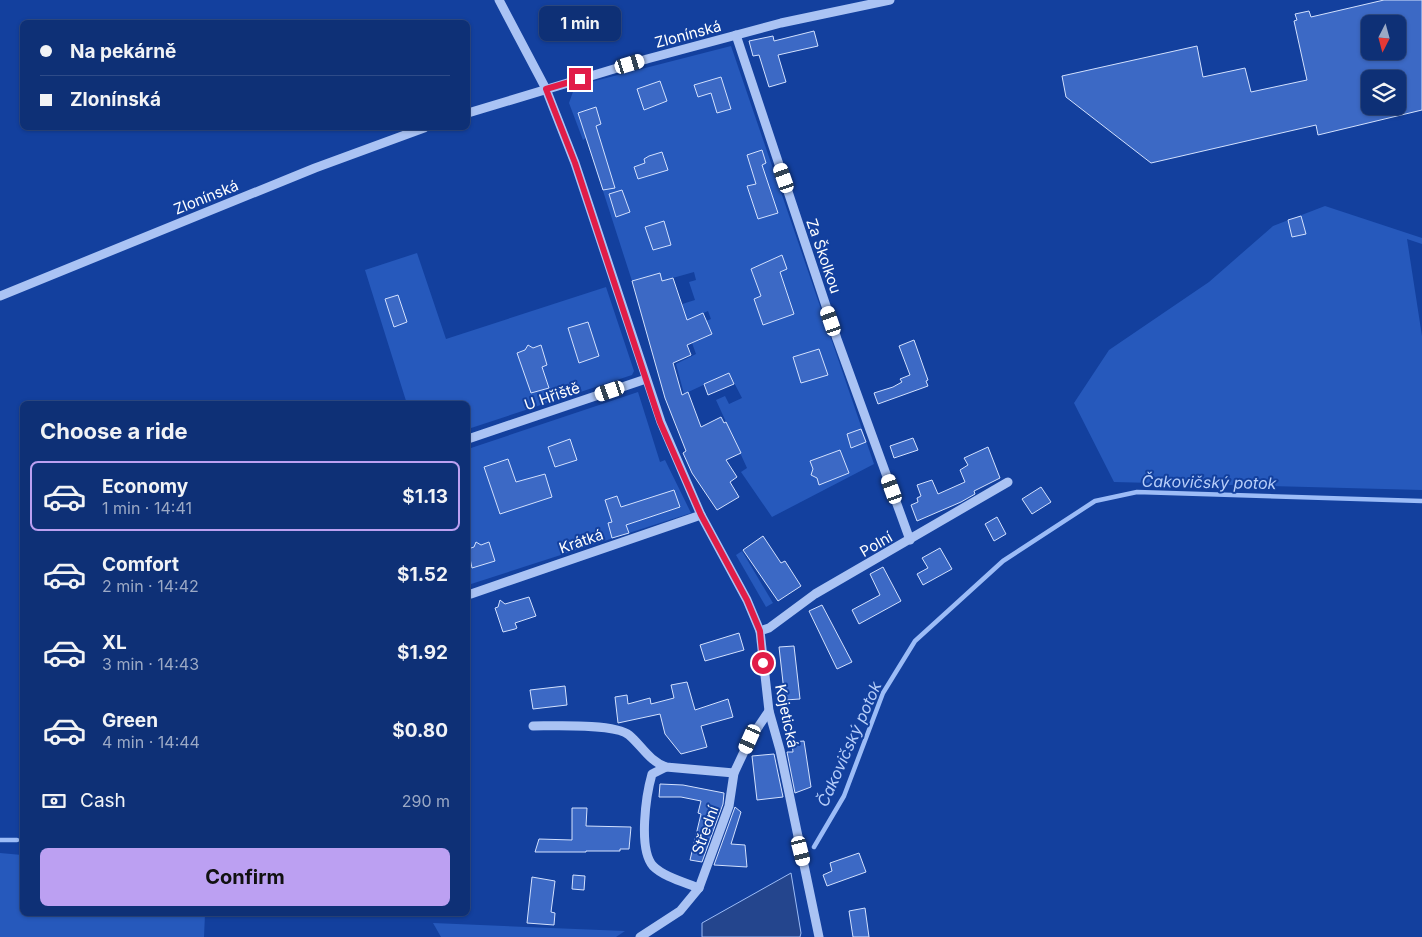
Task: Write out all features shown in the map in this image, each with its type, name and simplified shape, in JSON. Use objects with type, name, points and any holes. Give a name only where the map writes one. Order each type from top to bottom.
[{"type":"street","name":"Kojetická","points":[[499,0],[546,89],[575,163],[660,422],[701,515],[747,600],[760,631],[769,711],[780,750],[819,937]]},
{"type":"street","name":"Zlonínská","points":[[470,112],[647,59],[736,35],[781,23],[890,0]]},
{"type":"street","name":"Za Školkou","points":[[736,35],[837,339],[910,540]]},
{"type":"street","name":"Zlonínská","points":[[0,296],[315,168],[419,130]]},
{"type":"street","name":"U Hřiště","points":[[470,438],[646,379]]},
{"type":"street","name":"Polní","points":[[760,631],[769,628],[815,594],[1008,482]]},
{"type":"street","name":"Krátká","points":[[471,594],[701,515]]},
{"type":"street","name":"Střední","points":[[640,937],[680,911],[699,888],[729,806],[734,773],[750,739],[769,711]]},
{"type":"street","points":[[534,726],[597,726],[627,733],[657,764],[666,767],[734,773]]},
{"type":"street","points":[[666,767],[652,774],[649,784],[644,842],[647,858],[654,867],[699,888]]},
{"type":"shaded area","points":[[731,46],[874,464],[772,517],[741,472],[747,468],[716,400],[725,396],[729,404],[742,398],[729,373],[684,394],[676,364],[696,354],[692,343],[712,334],[708,324],[687,329],[711,319],[708,311],[683,322],[679,305],[695,300],[689,282],[696,280],[694,272],[662,281],[659,273],[632,281],[586,138],[583,140],[569,103],[575,86]]},
{"type":"shaded area","points":[[1325,206],[1422,238],[1422,244],[1407,239],[1422,336],[1422,490],[1114,482],[1074,403],[1109,350],[1209,282],[1273,226]]},
{"type":"shaded area","points":[[417,253],[446,339],[606,287],[634,371],[632,375],[470,428],[470,401],[406,401],[365,270]]},
{"type":"shaded area","points":[[638,392],[660,462],[665,460],[691,513],[470,584],[470,448]]},
{"type":"shaded area","points":[[742,551],[773,603],[766,607],[736,555]]},
{"type":"shaded area","points":[[0,853],[20,855],[20,916],[205,916],[204,937],[0,937]]},
{"type":"shaded area","points":[[791,873],[801,933],[800,937],[702,937],[702,923]]},
{"type":"shaded area","points":[[433,923],[625,931],[616,937],[441,937]]},
{"type":"building","points":[[1384,0],[1422,0],[1422,110],[1406,114],[1406,70],[1361,70],[1361,115],[1401,115],[1318,135],[1316,125],[1151,163],[1066,97],[1062,76],[1197,46],[1203,77],[1245,68],[1251,92],[1307,80],[1294,21],[1297,20],[1295,14],[1309,11],[1311,17]]},
{"type":"building","points":[[814,31],[818,46],[778,55],[786,82],[769,87],[759,55],[753,56],[749,41],[773,36],[774,41]]},
{"type":"building","points":[[721,77],[731,109],[717,113],[711,93],[698,97],[694,85]]},
{"type":"building","points":[[660,81],[667,101],[644,110],[637,89]]},
{"type":"building","points":[[596,107],[601,124],[596,126],[615,188],[603,190],[578,113]]},
{"type":"building","points":[[762,150],[766,163],[762,165],[778,213],[758,219],[747,186],[756,184],[747,155]]},
{"type":"building","points":[[662,152],[668,170],[638,179],[634,167],[645,163],[644,159],[649,156]]},
{"type":"building","points":[[622,190],[630,212],[616,217],[609,194]]},
{"type":"building","points":[[1301,216],[1306,234],[1292,237],[1288,220]]},
{"type":"building","points":[[664,221],[671,245],[653,250],[645,227]]},
{"type":"building","points":[[782,255],[787,269],[780,272],[794,314],[763,325],[754,299],[761,296],[751,269]]},
{"type":"building","points":[[660,273],[662,281],[673,278],[687,320],[703,313],[712,334],[687,345],[691,355],[673,363],[682,395],[688,392],[701,427],[721,417],[724,423],[726,422],[741,453],[726,460],[737,477],[730,482],[739,497],[717,510],[692,473],[683,453],[686,451],[665,398],[632,281]]},
{"type":"building","points":[[398,295],[407,322],[394,327],[385,299]]},
{"type":"building","points":[[588,322],[599,356],[579,363],[568,328]]},
{"type":"building","points":[[914,340],[928,380],[926,381],[928,386],[878,404],[874,393],[893,387],[902,382],[900,379],[910,375],[899,346]]},
{"type":"building","points":[[528,345],[533,348],[541,345],[547,365],[542,367],[549,388],[531,393],[517,353],[525,350]]},
{"type":"building","points":[[819,349],[828,375],[801,383],[793,357]]},
{"type":"building","points":[[729,373],[734,384],[708,395],[704,384]]},
{"type":"building","points":[[861,429],[866,442],[851,448],[847,434]]},
{"type":"building","points":[[913,438],[918,450],[894,458],[890,446]]},
{"type":"building","points":[[570,439],[577,460],[555,467],[548,447]]},
{"type":"building","points":[[988,447],[1000,478],[974,491],[975,494],[961,502],[917,521],[911,505],[918,502],[917,498],[921,496],[917,485],[932,480],[938,494],[965,482],[960,470],[968,465],[964,458]]},
{"type":"building","points":[[840,450],[849,473],[819,485],[817,478],[811,475],[813,469],[810,461]]},
{"type":"building","points":[[508,459],[516,482],[545,474],[552,497],[500,514],[484,467]]},
{"type":"building","points":[[1041,487],[1051,502],[1032,514],[1022,499]]},
{"type":"building","points":[[674,490],[680,507],[626,525],[629,533],[612,538],[608,523],[612,522],[605,500],[617,496],[621,507]]},
{"type":"building","points":[[997,517],[1006,534],[994,541],[985,524]]},
{"type":"building","points":[[763,536],[781,563],[785,561],[801,586],[778,601],[743,550]]},
{"type":"building","points":[[476,542],[481,545],[489,542],[495,561],[472,568],[470,548],[474,547]]},
{"type":"building","points":[[940,548],[952,569],[923,585],[917,574],[928,568],[922,558]]},
{"type":"building","points":[[883,567],[901,601],[859,624],[852,610],[880,595],[870,574]]},
{"type":"building","points":[[529,597],[536,616],[515,623],[517,628],[503,632],[495,608],[498,607],[500,600],[505,604]]},
{"type":"building","points":[[822,605],[852,662],[837,669],[809,611]]},
{"type":"building","points":[[739,633],[744,650],[705,661],[700,645]]},
{"type":"building","points":[[794,646],[800,699],[785,700],[779,647]]},
{"type":"building","points":[[687,682],[695,710],[728,699],[733,717],[701,726],[707,747],[681,754],[665,734],[660,714],[618,723],[615,697],[627,695],[628,704],[650,698],[651,704],[674,698],[671,685]]},
{"type":"building","points":[[565,686],[567,705],[533,709],[530,690]]},
{"type":"building","points":[[804,741],[811,787],[795,793],[787,752],[793,752],[792,742]]},
{"type":"building","points":[[774,754],[783,797],[757,800],[752,756]]},
{"type":"building","points":[[660,784],[683,785],[724,793],[723,804],[702,862],[690,860],[701,814],[698,813],[701,801],[681,797],[659,797]]},
{"type":"building","points":[[735,807],[741,812],[731,844],[745,845],[747,867],[714,865]]},
{"type":"building","points":[[572,808],[587,808],[586,826],[631,827],[629,849],[620,849],[620,851],[535,852],[539,839],[572,840]]},
{"type":"building","points":[[859,853],[866,872],[827,886],[823,875],[832,871],[830,863]]},
{"type":"building","points":[[573,875],[585,876],[584,890],[572,889]]},
{"type":"building","points":[[532,877],[555,881],[551,912],[555,913],[554,925],[527,923]]},
{"type":"building","points":[[865,908],[869,937],[853,937],[849,911]]},
{"type":"waterway","name":"Čakovičský potok","points":[[814,847],[844,796],[883,693],[915,641],[1003,561],[1095,501],[1137,492],[1422,501]]},
{"type":"waterway","name":"Čakovičský potok","points":[[0,840],[17,840]]},
{"type":"route","points":[[580,79],[546,89],[575,163],[660,422],[701,515],[747,600],[760,631],[763,663]]}]
